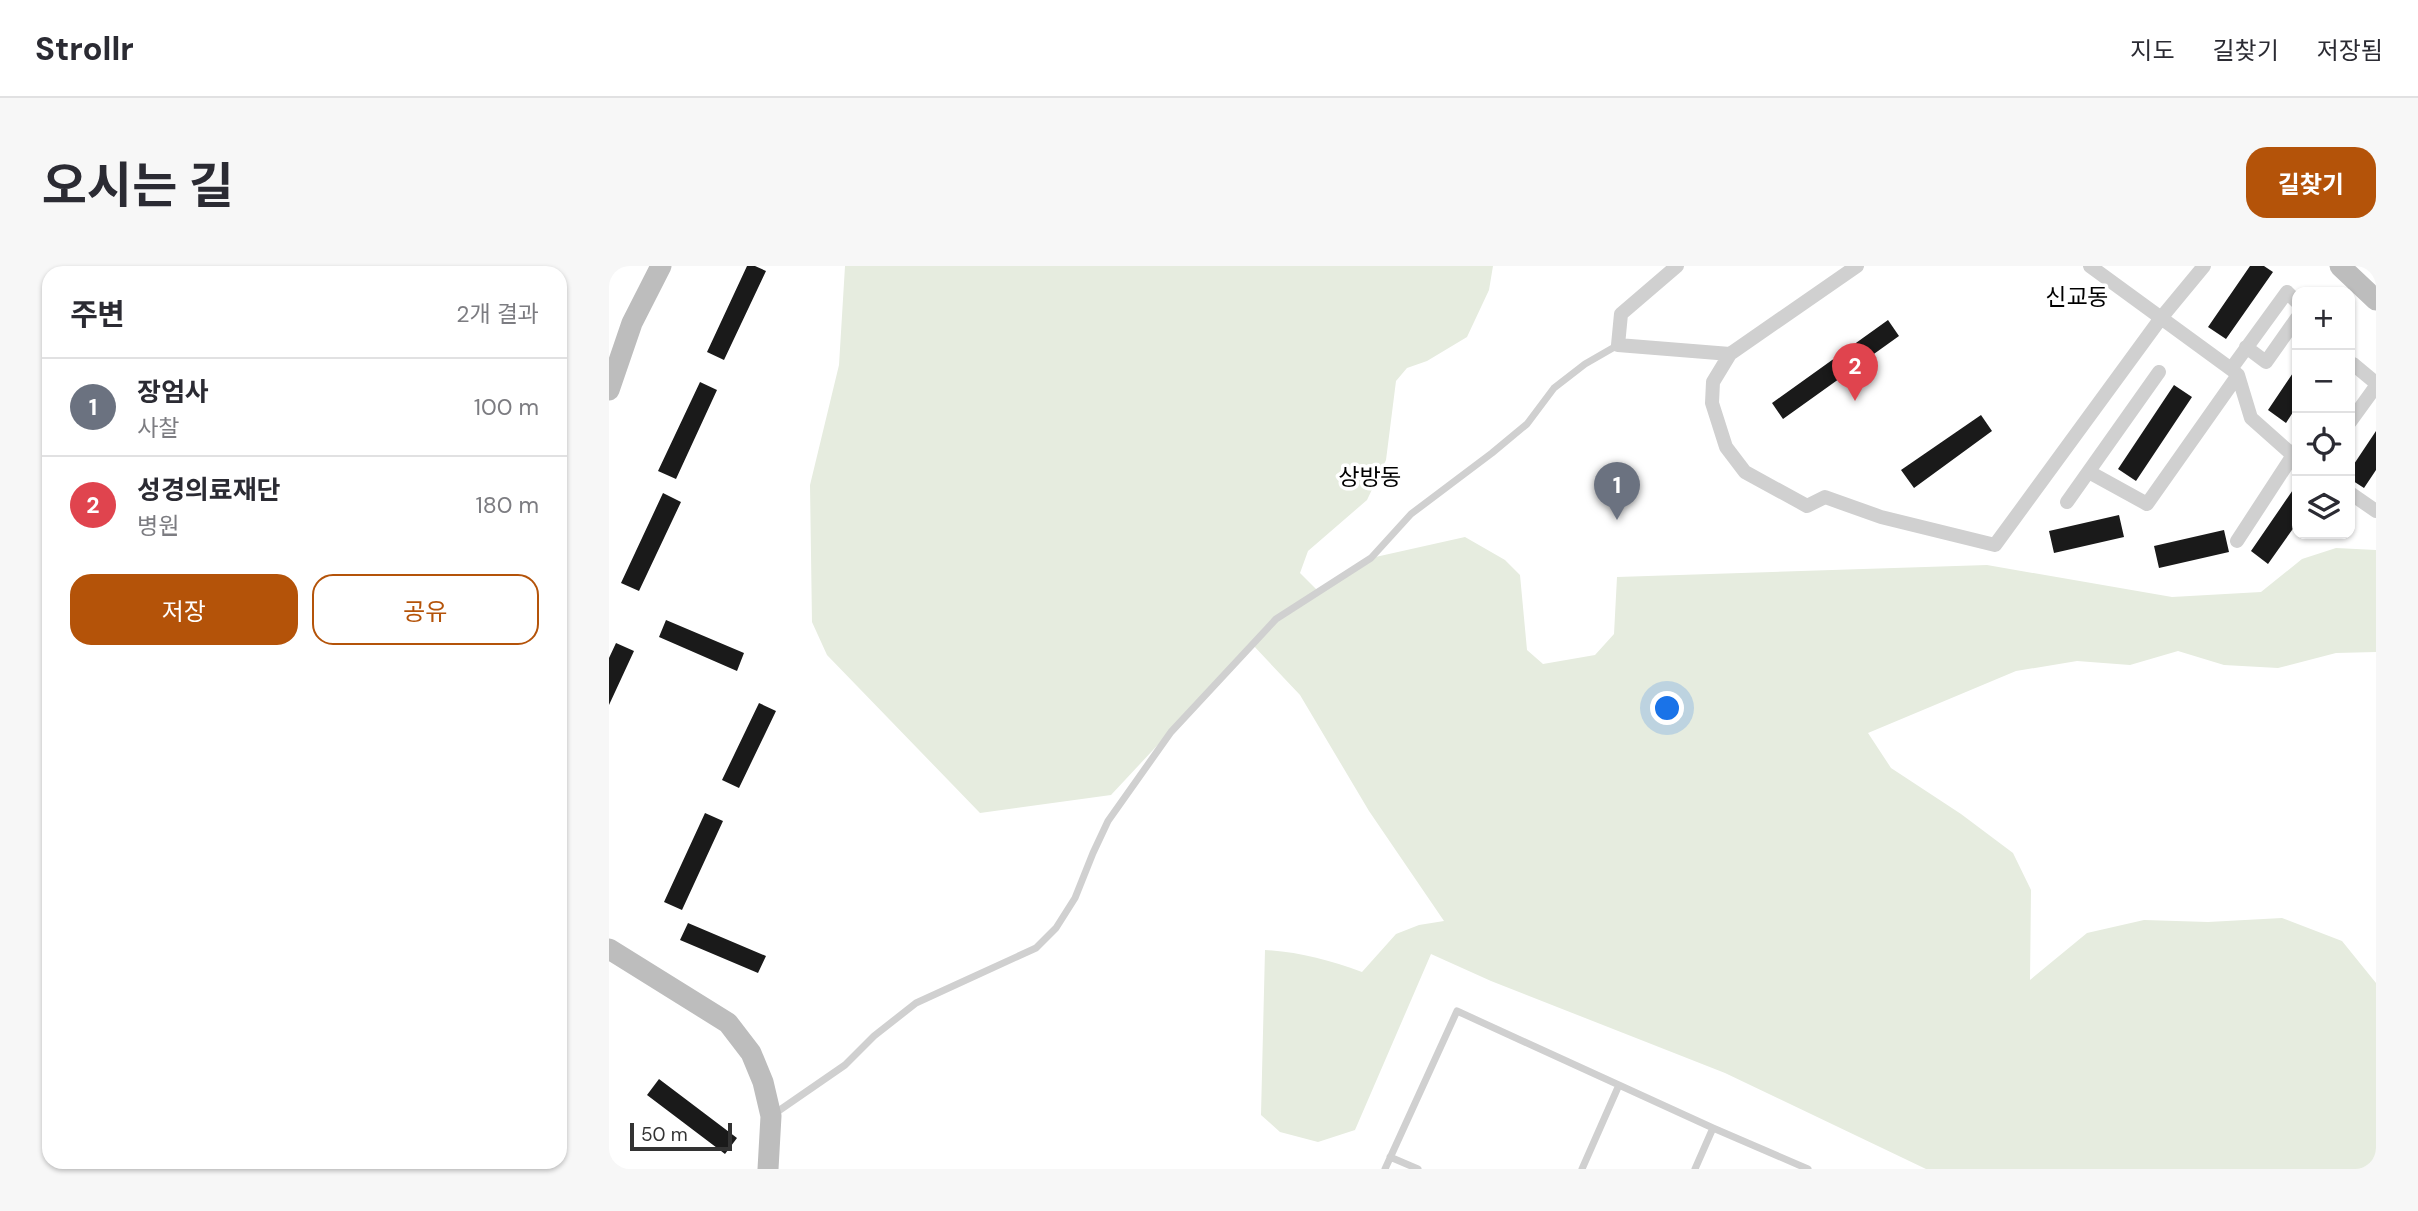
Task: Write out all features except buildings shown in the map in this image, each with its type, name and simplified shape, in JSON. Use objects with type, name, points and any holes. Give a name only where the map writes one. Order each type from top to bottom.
[{"type":"street","points":[[609,390],[615,356],[661,266]]},
{"type":"street","points":[[1677,266],[1621,314],[1618,345],[1730,354]]},
{"type":"street","points":[[1857,266],[1730,354],[1713,382],[1712,403],[1725,447],[1745,472],[1807,506],[1825,497],[1881,517],[1995,545],[2161,318],[2204,266]]},
{"type":"street","points":[[2090,266],[2234,372],[2251,418],[2292,451]]},
{"type":"street","points":[[2340,266],[2376,300]]},
{"type":"street","points":[[2089,472],[2147,504],[2234,372],[2246,347],[2287,292],[2292,297]]},
{"type":"street","points":[[2246,347],[2266,362],[2292,325]]},
{"type":"street","points":[[2355,366],[2376,385],[2355,415]]},
{"type":"street","points":[[2067,502],[2159,372]]},
{"type":"street","points":[[2237,541],[2292,460]]},
{"type":"street","points":[[2355,497],[2376,511]]},
{"type":"street","points":[[609,949],[728,1023],[751,1053],[763,1082],[771,1116],[768,1169]]},
{"type":"lane","points":[[771,1116],[845,1065],[874,1036],[916,1003],[1036,948],[1056,928],[1076,898],[1108,821],[1171,732],[1276,619],[1371,558],[1411,514],[1527,424],[1554,388],[1584,364],[1618,345]]},
{"type":"lane","points":[[1385,1169],[1457,1012],[1808,1169]]},
{"type":"lane","points":[[1582,1169],[1619,1085]]},
{"type":"lane","points":[[1695,1169],[1713,1128]]},
{"type":"lane","points":[[1390,1157],[1418,1169]]},
{"type":"shaded area","points":[[845,266],[1493,266],[1489,290],[1467,337],[1427,361],[1407,368],[1396,381],[1386,460],[1367,500],[1308,551],[1300,573],[1318,591],[1371,558],[1465,537],[1505,560],[1520,575],[1527,650],[1543,664],[1595,655],[1614,634],[1617,577],[1987,565],[2172,597],[2261,592],[2302,559],[2336,548],[2376,550],[2376,652],[2336,653],[2278,668],[2224,665],[2178,651],[2130,665],[2077,661],[2016,671],[1868,733],[1891,768],[1961,814],[2013,853],[2031,890],[2030,980],[2087,933],[2144,920],[2208,922],[2282,918],[2342,941],[2376,983],[2376,1169],[1926,1169],[1725,1073],[1491,981],[1431,954],[1355,1130],[1318,1142],[1280,1132],[1261,1115],[1265,950],[1314,957],[1362,972],[1396,934],[1419,925],[1444,921],[1369,811],[1300,695],[1252,644],[1111,795],[980,813],[827,655],[812,622],[810,485],[839,365]]},
{"type":"place","name":"성경의료재단","points":[[1855,401]]},
{"type":"place","name":"장엄사","points":[[1617,520]]},
{"type":"district","name":"신교동","points":[[2077,297]]},
{"type":"district","name":"상방동","points":[[1370,477]]}]
